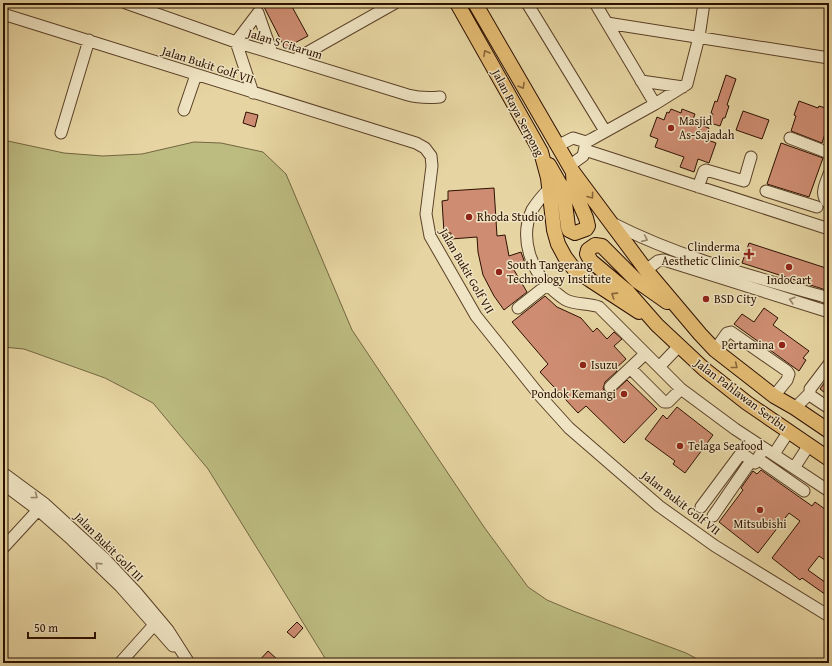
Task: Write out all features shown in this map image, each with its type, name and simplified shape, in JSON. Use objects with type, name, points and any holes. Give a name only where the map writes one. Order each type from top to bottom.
[{"type":"main road","name":"Jalan Raya Serpong","points":[[457,3],[541,152],[546,166],[550,188],[554,230],[565,257],[574,269],[657,325]]},
{"type":"main road","name":"Jalan Raya Serpong","points":[[476,3],[571,169],[646,270],[678,308]]},
{"type":"main road","points":[[541,152],[561,186],[569,230],[576,233],[583,231],[588,226],[574,190],[571,169]]},
{"type":"main road","points":[[657,325],[628,292],[591,261],[587,254],[591,247],[598,244],[602,246],[637,281],[678,308]]},
{"type":"main road","name":"Jalan Pahlawan Seribu","points":[[678,308],[715,350],[774,396],[829,431]]},
{"type":"main road","name":"Jalan Pahlawan Seribu","points":[[657,325],[704,369],[748,403],[829,459]]},
{"type":"street","name":"Jalan S Citarum","points":[[126,3],[236,42],[408,95],[430,98],[440,97]]},
{"type":"street","points":[[294,60],[395,3]]},
{"type":"street","points":[[528,3],[605,131]]},
{"type":"street","points":[[594,3],[654,104]]},
{"type":"street","points":[[583,144],[688,86],[699,37],[704,3]]},
{"type":"street","points":[[253,93],[236,42],[257,8]]},
{"type":"street","points":[[257,8],[272,53]]},
{"type":"street","name":"Jalan Bukit Golf VII","points":[[3,14],[416,143],[425,148],[431,156],[432,166],[426,214],[430,236],[476,316],[541,397],[574,433],[659,506],[715,546],[829,616]]},
{"type":"street","points":[[607,23],[829,58]]},
{"type":"street","points":[[61,133],[89,40]]},
{"type":"street","points":[[184,110],[196,74]]},
{"type":"street","points":[[641,81],[688,86]]},
{"type":"street","name":"Jalan Raya Serpong","points":[[557,146],[573,138],[583,144]]},
{"type":"street","points":[[790,138],[829,153]]},
{"type":"street","points":[[571,169],[584,156],[583,144]]},
{"type":"street","points":[[583,144],[698,187],[829,228]]},
{"type":"street","points":[[698,187],[704,171],[706,170],[744,181],[752,157]]},
{"type":"street","points":[[811,223],[829,174]]},
{"type":"street","points":[[550,188],[538,201],[532,211],[527,228],[528,246],[533,265],[539,276],[547,285],[566,300],[600,307],[645,354],[682,389],[735,429],[829,491]]},
{"type":"street","points":[[766,191],[817,207]]},
{"type":"street","points":[[822,194],[829,204]]},
{"type":"street","points":[[610,222],[728,275],[829,312]]},
{"type":"street","points":[[646,270],[658,261],[664,260],[829,298]]},
{"type":"street","points":[[518,308],[547,285]]},
{"type":"street","points":[[715,350],[727,333],[731,332],[787,371],[789,374],[787,380],[774,396]]},
{"type":"street","points":[[659,367],[679,346]]},
{"type":"street","points":[[610,387],[645,354]]},
{"type":"street","points":[[795,408],[810,393],[810,389],[829,364]]},
{"type":"street","points":[[630,368],[664,402],[668,402],[682,389]]},
{"type":"street","points":[[810,393],[811,396],[829,408]]},
{"type":"street","points":[[774,454],[789,431]]},
{"type":"street","points":[[794,468],[809,445]]},
{"type":"street","points":[[713,516],[764,448]]},
{"type":"street","points":[[701,507],[742,454],[755,460],[804,490]]},
{"type":"street","name":"Jalan Bukit Golf III","points":[[3,473],[45,504],[104,558],[136,592],[168,630],[186,658]]},
{"type":"street","name":"Jalan Bukit Golf III","points":[[3,484],[38,510],[72,540],[120,586],[170,644],[186,658]]},
{"type":"street","points":[[3,548],[38,510]]},
{"type":"street","points":[[120,663],[154,625]]},
{"type":"shaded area","points":[[3,140],[64,153],[103,156],[142,154],[194,142],[221,143],[263,152],[286,174],[352,330],[484,527],[528,587],[547,600],[686,653],[705,663],[328,663],[208,469],[153,403],[105,378],[24,349],[3,347]]},
{"type":"building","points":[[262,3],[290,3],[308,36],[285,48]]},
{"type":"building","points":[[726,75],[736,79],[727,105],[729,106],[725,118],[723,118],[720,126],[710,123],[713,114],[711,113],[715,101],[717,102]]},
{"type":"building","points":[[799,101],[818,108],[819,106],[829,109],[829,121],[822,143],[791,131],[796,116],[794,115]]},
{"type":"building","points":[[671,109],[681,113],[682,109],[695,114],[692,122],[709,128],[705,139],[716,143],[709,163],[698,159],[694,172],[680,167],[684,157],[655,147],[658,139],[650,136],[657,117],[664,120],[667,112],[669,113]]},
{"type":"building","points":[[743,111],[769,120],[762,139],[736,130]]},
{"type":"building","points":[[246,112],[258,115],[255,127],[243,123]]},
{"type":"building","points":[[781,143],[823,158],[809,197],[767,184]]},
{"type":"building","points":[[494,188],[497,236],[505,235],[509,256],[521,252],[526,266],[514,270],[527,292],[504,310],[494,296],[483,275],[478,252],[477,237],[451,239],[451,233],[444,233],[442,201],[448,200],[448,191]]},
{"type":"building","points":[[749,243],[829,269],[829,291],[742,263]]},
{"type":"building","points":[[545,296],[557,307],[581,318],[593,332],[597,328],[607,339],[614,332],[622,339],[614,346],[626,359],[615,369],[617,371],[605,382],[603,389],[608,394],[612,394],[627,380],[657,409],[624,443],[586,406],[578,413],[540,372],[548,364],[512,322]]},
{"type":"building","name":"Pertamina","points":[[764,308],[778,318],[773,325],[809,351],[803,358],[806,360],[799,371],[734,324],[742,314],[754,322]]},
{"type":"building","points":[[829,376],[829,396],[820,389]]},
{"type":"building","name":"Telaga Seafood","points":[[677,407],[713,435],[685,473],[673,464],[675,461],[645,439],[663,415],[667,419]]},
{"type":"building","points":[[761,470],[812,506],[815,502],[829,512],[829,563],[819,556],[808,570],[829,585],[829,597],[802,578],[800,580],[772,558],[800,521],[789,513],[758,553],[719,522],[743,490],[741,488],[753,471],[757,474]]},
{"type":"building","points":[[297,622],[303,628],[294,638],[287,632]]},
{"type":"building","points":[[268,651],[277,659],[281,663],[257,663]]},
{"type":"place","name":"Masjid As-Sajadah","points":[[671,128]]},
{"type":"place","name":"Rhoda Studio","points":[[469,217]]},
{"type":"place","name":"Clinderma Aesthetic Clinic","points":[[749,254]]},
{"type":"place","name":"IndoCart","points":[[789,267]]},
{"type":"place","name":"South Tangerang Technology Institute","points":[[499,272]]},
{"type":"place","name":"BSD City","points":[[706,299]]},
{"type":"place","name":"Pertamina","points":[[782,345]]},
{"type":"place","name":"Isuzu","points":[[583,365]]},
{"type":"place","name":"Pondok Kemangi","points":[[624,394]]},
{"type":"place","name":"Telaga Seafood","points":[[680,446]]},
{"type":"place","name":"Mitsubishi","points":[[760,510]]}]
